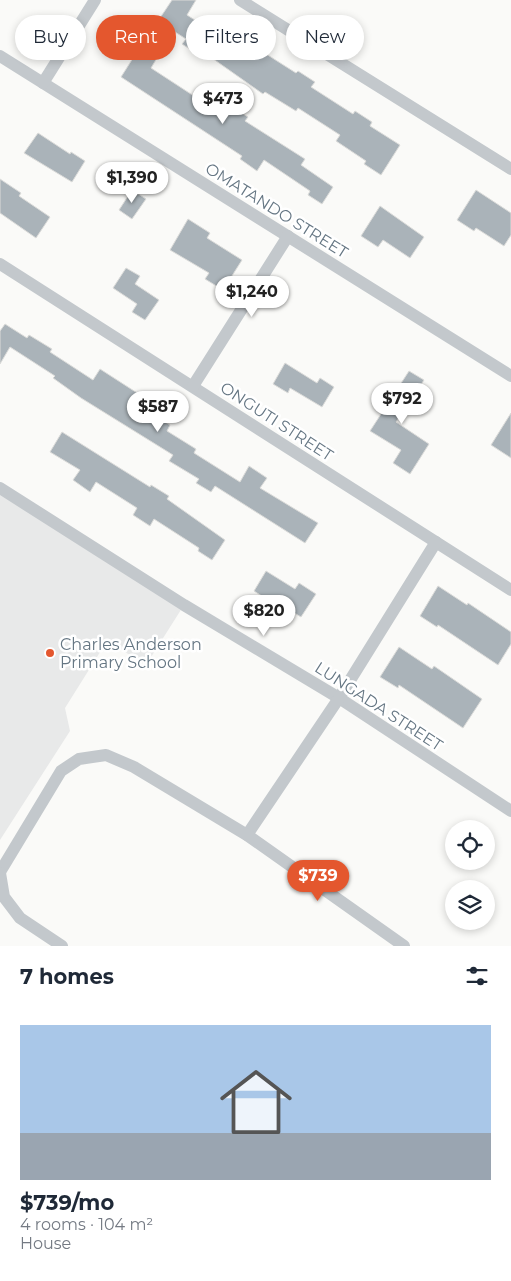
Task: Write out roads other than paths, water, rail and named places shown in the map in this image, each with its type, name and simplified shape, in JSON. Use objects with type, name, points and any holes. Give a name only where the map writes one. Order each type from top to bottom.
[{"type":"street","points":[[43,83],[95,0]]},
{"type":"street","points":[[240,0],[511,169]]},
{"type":"street","name":"OMATANDO STREET","points":[[0,56],[511,376]]},
{"type":"street","points":[[193,386],[288,236]]},
{"type":"street","name":"ONGUTI STREET","points":[[0,264],[511,590]]},
{"type":"street","name":"LUNGADA STREET","points":[[0,488],[184,605],[338,698],[511,811]]},
{"type":"street","points":[[247,835],[338,698],[436,542]]},
{"type":"street","points":[[62,946],[20,918],[4,897],[0,873],[61,771],[79,759],[106,755],[134,767],[247,835],[404,946]]},
{"type":"place","name":"Charles Anderson Primary School","points":[[50,653]]}]
